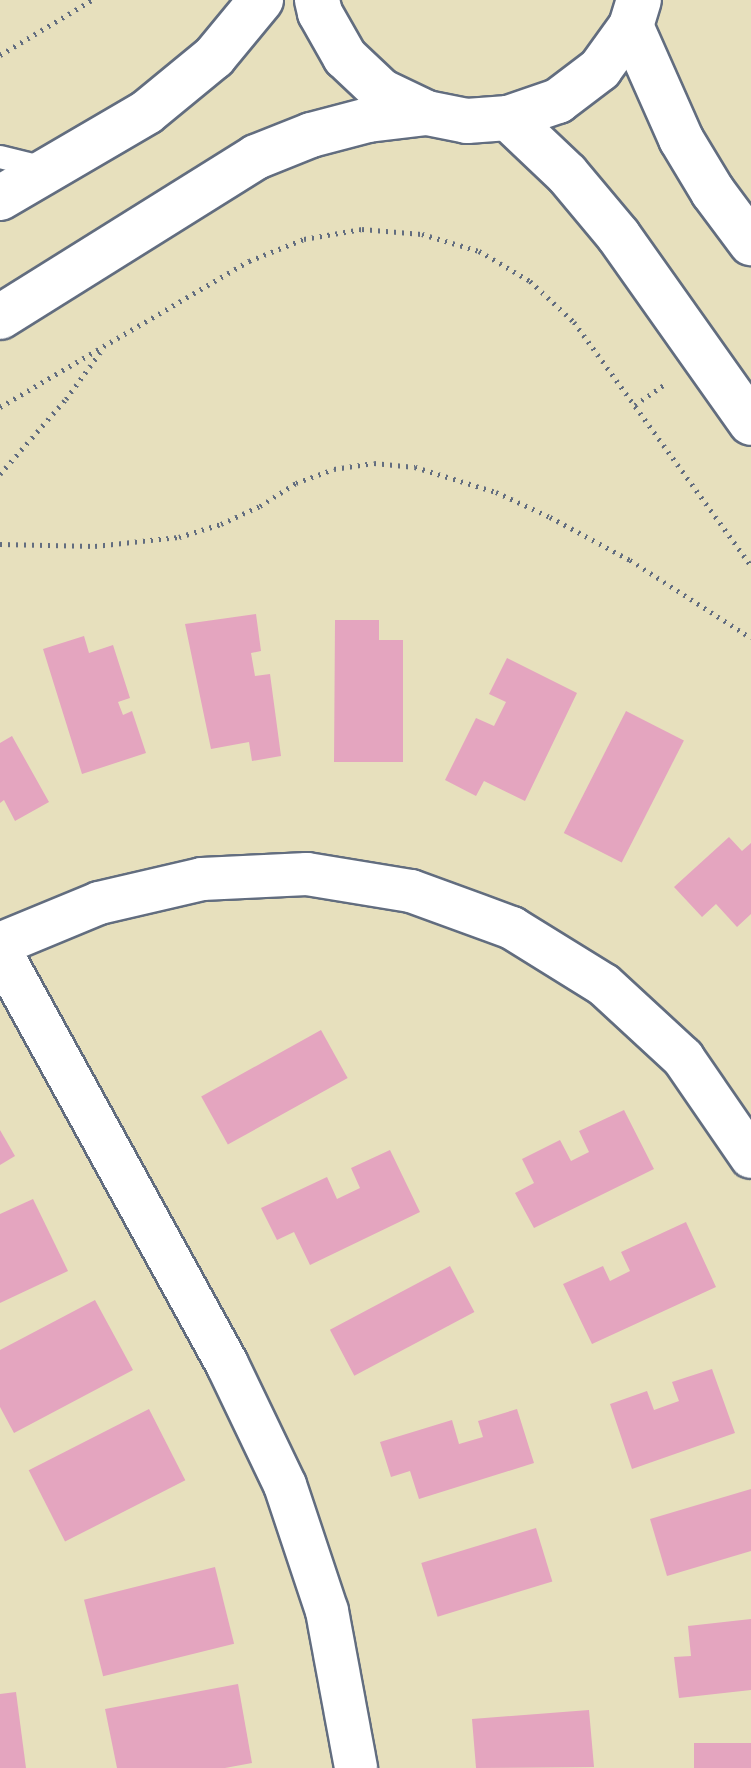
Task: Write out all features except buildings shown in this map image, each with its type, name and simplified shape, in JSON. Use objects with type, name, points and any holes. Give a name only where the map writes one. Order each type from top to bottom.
[{"type":"street","points":[[0,198],[147,112],[214,57],[261,0]]},
{"type":"street","points":[[317,0],[320,13],[345,57],[381,91],[427,113],[467,121],[508,118],[558,101],[600,69],[635,13]]},
{"type":"street","points":[[635,13],[681,139],[713,192],[751,243]]},
{"type":"street","points":[[0,317],[256,157],[311,135],[368,120],[427,113]]},
{"type":"street","points":[[508,118],[567,174],[618,235],[751,423]]},
{"type":"street","points":[[0,944],[99,903],[202,879],[307,874],[411,891],[512,928],[604,985],[683,1058],[751,1157]]},
{"type":"street","points":[[0,951],[227,1364],[285,1485],[327,1611],[356,1768]]},
{"type":"lane","points":[[0,157],[50,169]]},
{"type":"path","points":[[0,55],[92,0]]},
{"type":"path","points":[[0,407],[249,261],[304,239],[362,229],[422,234],[479,251],[530,281],[574,322],[751,566]]},
{"type":"path","points":[[0,474],[66,399],[105,346]]},
{"type":"path","points":[[0,544],[95,546],[179,537],[221,524],[260,506],[296,483],[334,469],[374,463],[415,467],[496,492],[550,517],[643,568],[751,638]]}]
